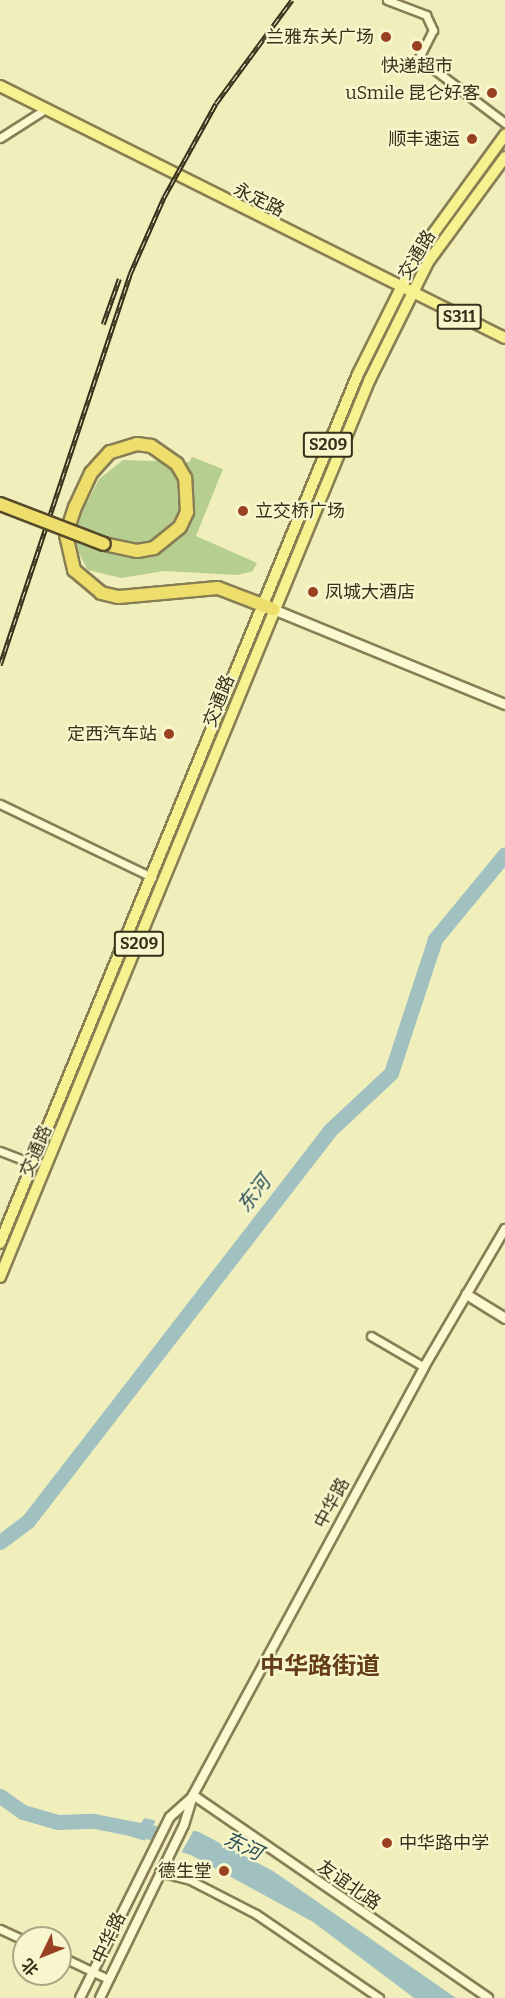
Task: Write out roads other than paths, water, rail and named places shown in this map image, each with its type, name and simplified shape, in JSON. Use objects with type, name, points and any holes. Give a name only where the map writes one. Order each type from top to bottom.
[{"type":"highway","points":[[0,504],[104,544],[137,550],[154,548],[169,540],[187,512],[186,478],[164,453],[137,444],[116,449],[99,461],[75,507],[66,535],[74,570],[101,593],[119,597],[218,588],[273,609]]},
{"type":"main road","name":"永定路","points":[[0,86],[412,295],[505,339]]},
{"type":"main road","name":"交通路","points":[[0,1243],[152,877],[261,604],[358,374],[417,256],[505,135]]},
{"type":"main road","name":"交通路","points":[[0,1277],[273,609],[370,379],[428,262],[505,157]]},
{"type":"main road","points":[[273,609],[505,704]]},
{"type":"main road","points":[[466,1294],[505,1318]]},
{"type":"street","points":[[387,0],[426,15],[433,30],[419,58],[505,123]]},
{"type":"street","points":[[0,138],[44,110]]},
{"type":"street","points":[[0,804],[152,877]]},
{"type":"street","points":[[0,1151],[34,1164]]},
{"type":"street","name":"中华路","points":[[100,1998],[160,1870],[184,1825],[193,1795],[424,1367],[505,1229]]},
{"type":"street","points":[[371,1336],[424,1367]]},
{"type":"street","name":"中华路","points":[[80,1998],[170,1817],[193,1795]]},
{"type":"street","name":"友谊北路","points":[[193,1795],[488,1998]]},
{"type":"street","points":[[160,1870],[190,1880],[256,1914],[380,1997]]},
{"type":"street","points":[[72,1962],[108,1979]]},
{"type":"water","points":[[145,1818],[199,1832],[273,1871],[456,1998],[414,1998],[313,1922],[191,1855],[129,1836]]},
{"type":"waterway","name":"东河","points":[[0,1542],[28,1521],[329,1131],[391,1073],[435,939],[505,854]]},
{"type":"waterway","name":"东河","points":[[0,1796],[23,1812],[58,1822],[94,1821],[155,1833]]},
{"type":"railway","points":[[0,665],[130,274],[164,197],[216,103],[292,0]]},
{"type":"railway","points":[[103,324],[119,279]]},
{"type":"place","name":"兰雅东关广场","points":[[386,37]]},
{"type":"place","name":"快递超市","points":[[417,46]]},
{"type":"place","name":"uSmile 昆仑好客","points":[[492,93]]},
{"type":"place","name":"顺丰速运","points":[[472,139]]},
{"type":"place","name":"立交桥广场","points":[[243,511]]},
{"type":"place","name":"凤城大酒店","points":[[313,592]]},
{"type":"place","name":"定西汽车站","points":[[169,734]]},
{"type":"place","name":"中华路中学","points":[[387,1843]]},
{"type":"place","name":"德生堂","points":[[224,1871]]},
{"type":"district","name":"中华路街道","points":[[320,1667]]}]
